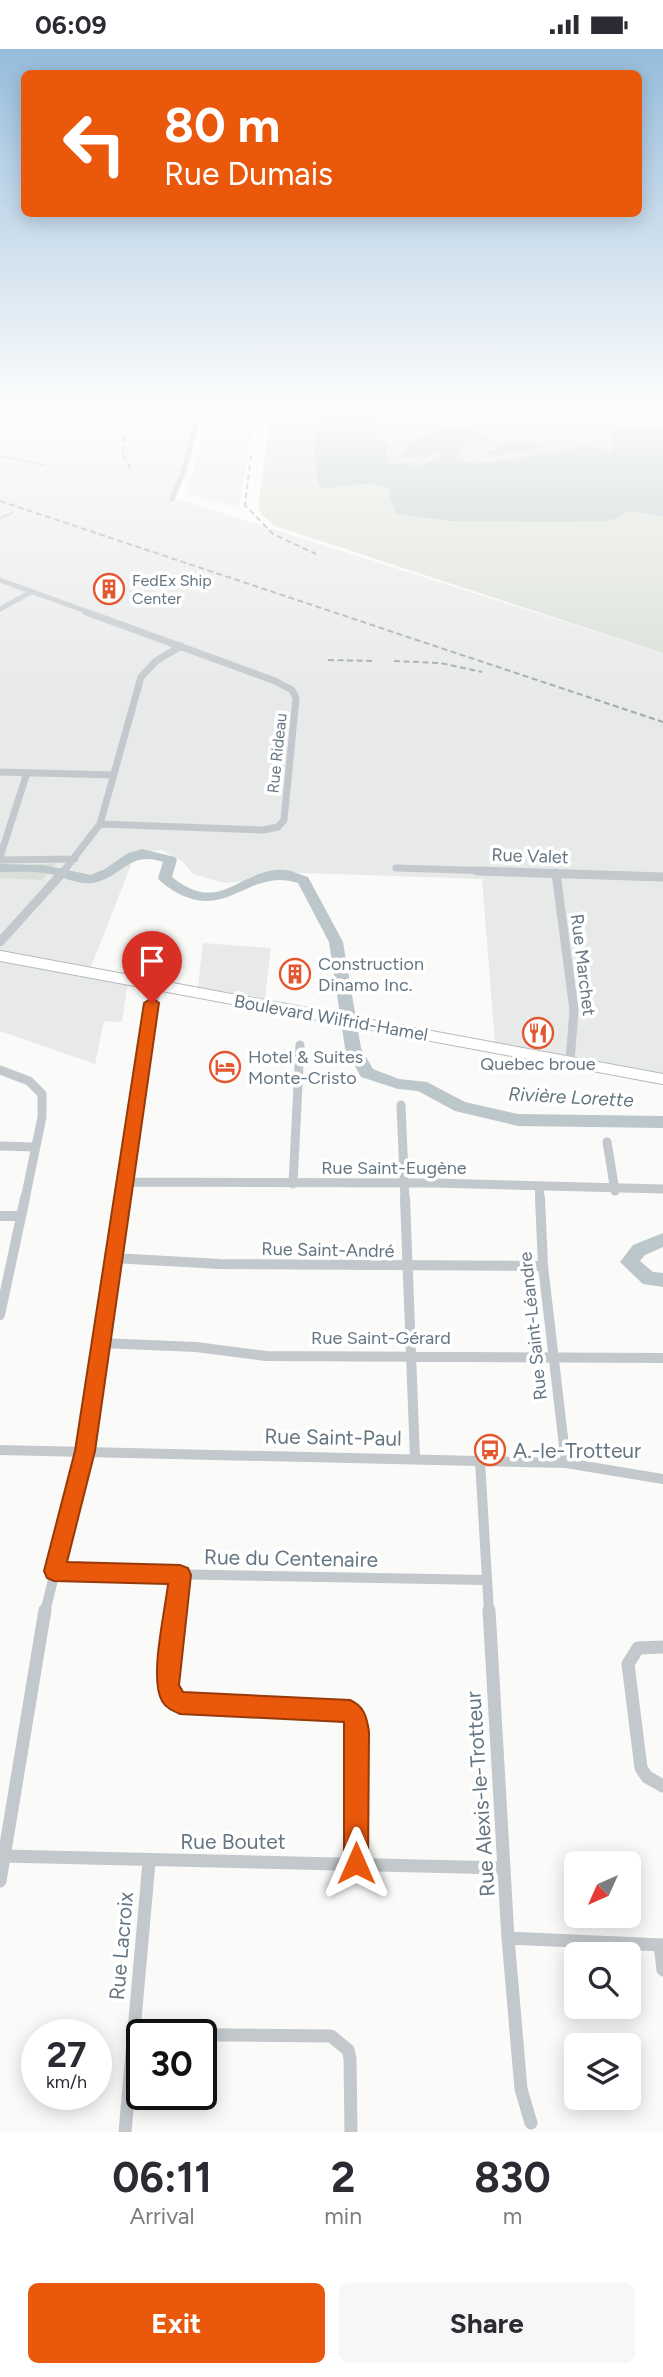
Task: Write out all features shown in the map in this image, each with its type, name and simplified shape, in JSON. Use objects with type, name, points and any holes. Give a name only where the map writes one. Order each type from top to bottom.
[{"type":"main road","name":"Boulevard Wilfrid-Hamel","points":[[0,956],[663,1079]]},
{"type":"street","name":"Rue Rideau","points":[[0,580],[275,681],[292,690],[296,698],[284,820],[278,827],[263,830],[100,824]]},
{"type":"street","points":[[0,609],[31,592]]},
{"type":"street","points":[[0,942],[75,859],[100,824],[141,677],[156,661],[181,646]]},
{"type":"street","points":[[0,772],[114,775]]},
{"type":"street","points":[[27,773],[0,858],[75,859]]},
{"type":"street","name":"Rue Valet","points":[[396,868],[663,877]]},
{"type":"street","name":"Rue Marchet","points":[[556,873],[574,1010],[575,1026],[570,1061]]},
{"type":"street","points":[[0,1881],[31,1685],[54,1571],[85,1451],[152,1003],[158,985]]},
{"type":"street","points":[[293,1184],[300,1045]]},
{"type":"street","points":[[0,1070],[29,1081],[42,1094],[42,1117],[0,1315]]},
{"type":"street","points":[[401,1105],[415,1458]]},
{"type":"street","points":[[607,1142],[615,1191]]},
{"type":"street","points":[[0,1146],[35,1147]]},
{"type":"street","name":"Rue Saint-Eugène","points":[[125,1182],[406,1183],[615,1191],[663,1189]]},
{"type":"street","name":"Rue Saint-Léandre","points":[[539,1186],[543,1266],[566,1463]]},
{"type":"street","points":[[0,1216],[19,1216]]},
{"type":"street","name":"Rue Saint-André","points":[[113,1258],[220,1264],[543,1266]]},
{"type":"street","name":"Rue Saint-Gérard","points":[[100,1343],[196,1347],[266,1356],[663,1358]]},
{"type":"street","name":"Rue Saint-Paul","points":[[0,1450],[566,1463],[663,1479]]},
{"type":"street","name":"Rue Alexis-le-Trotteur","points":[[480,1461],[508,1938],[521,2089],[531,2123]]},
{"type":"street","name":"Rue du Centenaire","points":[[54,1571],[486,1580]]},
{"type":"street","points":[[180,1575],[168,1685],[171,1696],[180,1703],[336,1708],[350,1711],[356,1719],[356,1863]]},
{"type":"street","points":[[663,1647],[638,1648],[628,1664],[641,1768],[647,1777],[663,1786]]},
{"type":"street","name":"Rue Boutet","points":[[4,1856],[149,1862],[356,1863],[503,1868]]},
{"type":"street","name":"Rue Lacroix","points":[[136,2019],[149,1862]]},
{"type":"street","points":[[508,1938],[662,1945],[663,1970]]},
{"type":"street","points":[[217,2035],[331,2036],[340,2041],[350,2058],[351,2132]]},
{"type":"street","name":"Rue Lacroix","points":[[125,2132],[127,2110]]},
{"type":"shaded area","points":[[0,504],[195,504],[663,653],[663,1074],[495,1043],[482,879],[275,872],[248,881],[225,883],[193,874],[182,861],[162,850],[136,852],[89,972],[128,981],[122,1022],[104,1021],[95,1064],[0,1031]]},
{"type":"shaded area","points":[[258,504],[663,504],[663,653],[275,526],[261,514]]},
{"type":"shaded area","points":[[392,504],[663,504],[663,516],[626,511],[618,518],[605,521],[450,521],[396,514]]},
{"type":"shaded area","points":[[56,863],[42,880],[0,878],[0,867]]},
{"type":"shaded area","points":[[203,943],[271,948],[265,999],[198,987]]},
{"type":"waterway","points":[[0,518],[12,513]]},
{"type":"waterway","name":"Rivière Lorette","points":[[0,868],[43,869],[80,879],[91,879],[110,872],[133,856],[142,853],[154,854],[170,860],[165,878],[183,893],[201,898],[218,896],[270,876],[286,874],[303,880],[336,942],[353,1048],[367,1073],[398,1084],[421,1086],[461,1107],[518,1120],[663,1122]]},
{"type":"waterway","name":"Rivière Lorette","points":[[663,1240],[639,1250],[629,1262],[649,1279],[663,1280]]},
{"type":"railway","points":[[10,504],[663,722]]},
{"type":"railway","points":[[245,504],[273,534],[316,554]]},
{"type":"railway","points":[[328,660],[374,661]]},
{"type":"railway","points":[[394,661],[440,663],[482,672]]},
{"type":"place","name":"FedEx Ship Center","points":[[109,589]]},
{"type":"place","name":"Construction Dinamo Inc.","points":[[295,974]]},
{"type":"place","name":"Quebec broue","points":[[538,1033]]},
{"type":"place","name":"Hotel & Suites Monte-Cristo","points":[[225,1067]]},
{"type":"place","name":"A.-le-Trotteur","points":[[490,1450]]},
{"type":"route","points":[[152,1003],[85,1451],[54,1571],[180,1575],[168,1685],[171,1696],[180,1703],[336,1708],[350,1711],[356,1719],[358,1732],[356,1863]]}]
